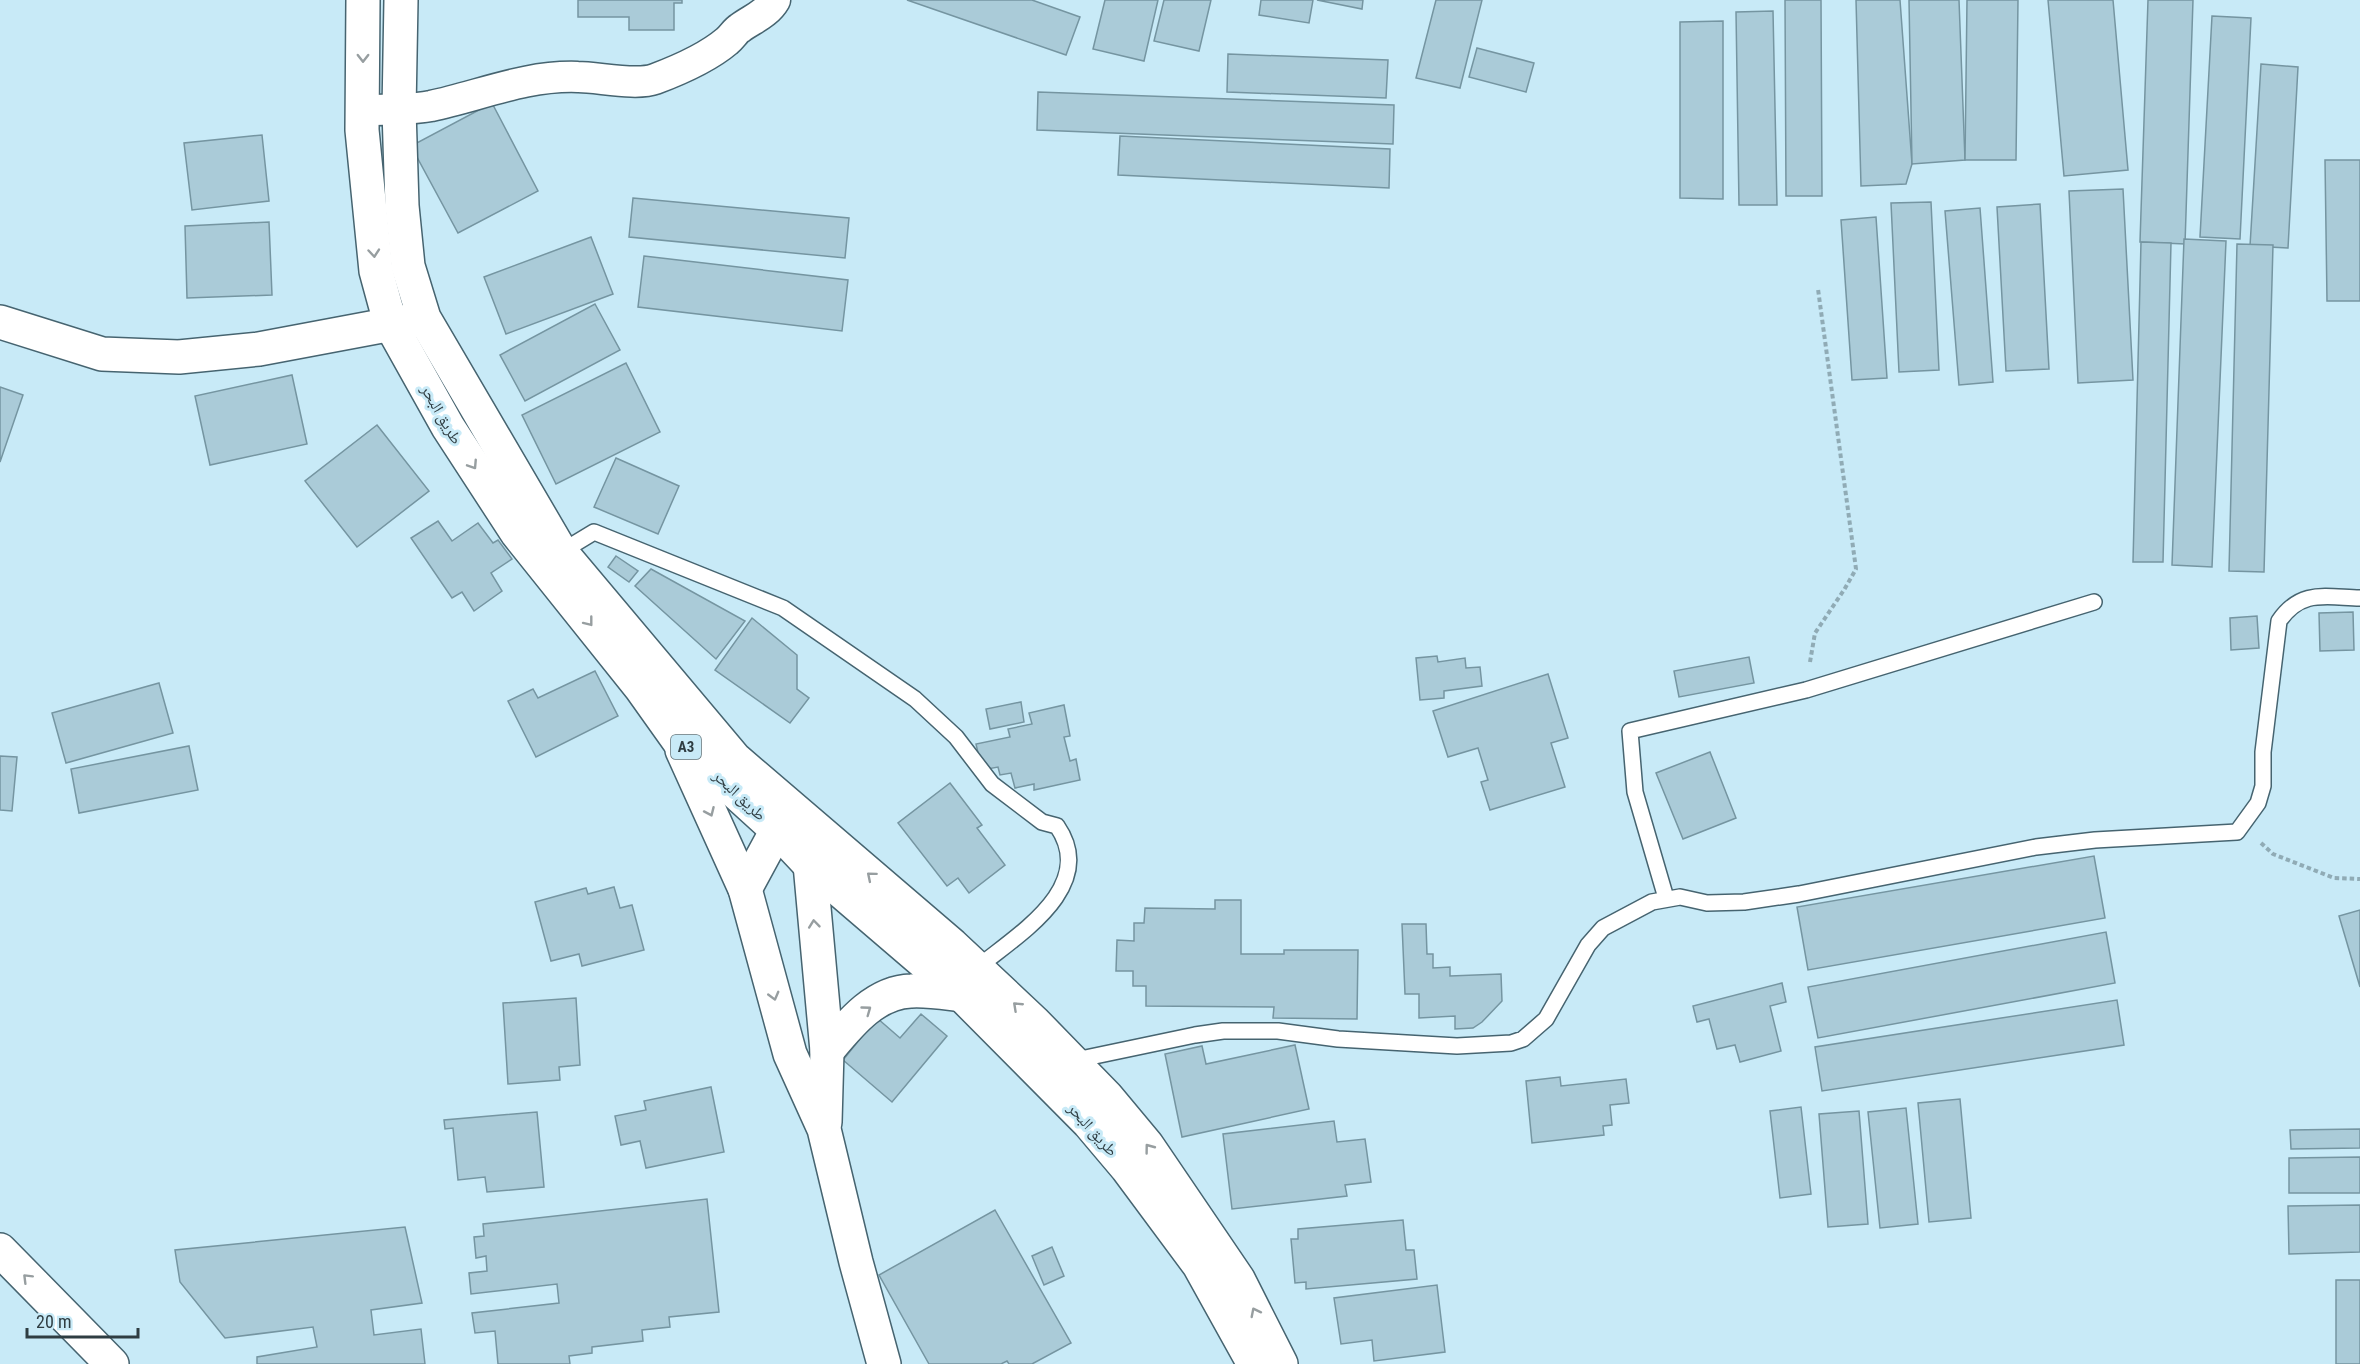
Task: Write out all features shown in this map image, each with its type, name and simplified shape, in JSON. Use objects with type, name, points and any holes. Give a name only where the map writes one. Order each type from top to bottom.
[{"type":"main road","name":"طريق البحر","points":[[363,0],[362,130],[376,271],[391,325],[448,427],[517,532],[641,688],[678,740],[781,816],[811,825],[1057,1068],[1107,1097],[1147,1144],[1238,1279],[1281,1364]]},
{"type":"main road","name":"طريق البحر","points":[[401,0],[399,110],[402,206],[408,266],[424,318],[490,434],[561,552],[781,816],[808,863],[969,981]]},
{"type":"main road","points":[[0,322],[70,346],[102,354],[179,357],[259,349],[424,318]]},
{"type":"main road","points":[[678,740],[745,889],[790,1054],[825,1129],[856,1262],[884,1364]]},
{"type":"main road","points":[[745,889],[781,816]]},
{"type":"main road","points":[[811,825],[808,863],[827,1051],[825,1129]]},
{"type":"main road","points":[[827,1051],[869,1007],[896,993],[927,991],[969,981]]},
{"type":"main road","name":"طريق البحر","points":[[1057,1068],[1089,1123],[1127,1168],[1199,1265],[1254,1364]]},
{"type":"main road","points":[[0,1250],[112,1364]]},
{"type":"street","points":[[362,110],[399,110],[430,106],[502,85],[556,78],[577,76],[606,80],[652,80],[704,57],[728,40],[738,28],[763,13],[775,0]]},
{"type":"lane","points":[[561,552],[594,532],[783,608],[915,699],[956,737],[992,784],[1042,822],[1056,826],[1063,834],[1068,853],[1064,885],[1042,914],[969,981]]},
{"type":"lane","points":[[1057,1068],[1184,1037],[1223,1031],[1278,1031],[1338,1039],[1456,1046],[1511,1043],[1523,1039],[1546,1019],[1588,945],[1603,928],[1652,902],[1680,897],[1707,903],[1744,902],[1799,894],[2036,846],[2095,840],[2237,832],[2244,826],[2259,803],[2263,786],[2263,752],[2279,621],[2288,608],[2297,601],[2317,596],[2360,598]]},
{"type":"lane","points":[[1666,898],[1635,792],[1630,731],[1806,690],[2094,602]]},
{"type":"path","points":[[1806,690],[1815,633],[1856,569],[1818,290]]},
{"type":"path","points":[[2244,826],[2272,855],[2334,878],[2360,879]]},
{"type":"building","points":[[578,0],[682,0],[682,3],[674,3],[674,30],[629,30],[629,17],[578,17]]},
{"type":"building","points":[[907,0],[1032,0],[1080,17],[1066,55]]},
{"type":"building","points":[[1105,0],[1158,0],[1144,61],[1093,49]]},
{"type":"building","points":[[1164,0],[1211,0],[1199,51],[1154,41]]},
{"type":"building","points":[[1261,0],[1313,0],[1309,23],[1259,15]]},
{"type":"building","points":[[1317,0],[1363,0],[1362,9]]},
{"type":"building","points":[[1436,0],[1482,0],[1460,88],[1416,78]]},
{"type":"building","points":[[1785,0],[1821,0],[1822,196],[1786,196]]},
{"type":"building","points":[[1856,0],[1900,0],[1912,164],[1906,184],[1861,186]]},
{"type":"building","points":[[1909,0],[1959,0],[1965,160],[1912,164]]},
{"type":"building","points":[[1967,0],[2018,0],[2016,160],[1965,160]]},
{"type":"building","points":[[2048,0],[2113,0],[2128,170],[2064,176]]},
{"type":"building","points":[[2148,0],[2193,0],[2185,244],[2140,242]]},
{"type":"building","points":[[1773,11],[1777,205],[1739,205],[1736,12]]},
{"type":"building","points":[[2212,16],[2251,18],[2240,239],[2200,237]]},
{"type":"building","points":[[1723,21],[1723,199],[1680,198],[1680,22]]},
{"type":"building","points":[[1477,48],[1534,63],[1526,92],[1469,77]]},
{"type":"building","points":[[1228,54],[1388,60],[1386,98],[1227,92]]},
{"type":"building","points":[[2261,64],[2298,67],[2288,248],[2250,246]]},
{"type":"building","points":[[1038,92],[1394,105],[1393,144],[1037,130]]},
{"type":"building","points":[[492,103],[538,191],[458,233],[411,146]]},
{"type":"building","points":[[262,135],[269,201],[192,210],[184,143]]},
{"type":"building","points":[[1120,136],[1390,149],[1389,188],[1118,175]]},
{"type":"building","points":[[2325,160],[2360,160],[2360,301],[2327,301]]},
{"type":"building","points":[[2123,189],[2133,380],[2078,383],[2069,191]]},
{"type":"building","points":[[633,198],[849,218],[845,258],[629,237]]},
{"type":"building","points":[[1931,202],[1939,370],[1899,372],[1891,203]]},
{"type":"building","points":[[2040,204],[2049,369],[2006,371],[1997,207]]},
{"type":"building","points":[[1980,208],[1993,382],[1959,385],[1945,211]]},
{"type":"building","points":[[1876,217],[1887,378],[1852,380],[1841,220]]},
{"type":"building","points":[[269,222],[272,295],[187,298],[185,226]]},
{"type":"building","points":[[591,237],[613,294],[506,334],[484,277]]},
{"type":"building","points":[[2184,239],[2226,241],[2212,567],[2172,565]]},
{"type":"building","points":[[2141,242],[2171,243],[2163,562],[2133,562]]},
{"type":"building","points":[[2237,244],[2273,245],[2264,572],[2229,571]]},
{"type":"building","points":[[644,256],[848,280],[842,331],[638,307]]},
{"type":"building","points":[[595,304],[620,350],[525,401],[500,355]]},
{"type":"building","points":[[626,363],[660,432],[556,484],[522,415]]},
{"type":"building","points":[[292,375],[307,444],[210,465],[195,396]]},
{"type":"building","points":[[0,387],[23,395],[0,462]]},
{"type":"building","points":[[377,425],[429,491],[357,547],[305,481]]},
{"type":"building","points":[[616,458],[679,486],[658,534],[594,507]]},
{"type":"building","points":[[438,521],[452,541],[478,523],[493,543],[498,540],[512,559],[491,573],[502,591],[474,611],[462,592],[452,598],[411,538]]},
{"type":"building","points":[[616,556],[638,571],[629,582],[608,567]]},
{"type":"building","points":[[651,569],[745,621],[716,659],[635,586]]},
{"type":"building","points":[[2353,612],[2354,650],[2320,651],[2319,613]]},
{"type":"building","points":[[2257,616],[2259,648],[2231,650],[2230,618]]},
{"type":"building","points":[[752,618],[797,655],[797,689],[809,698],[790,723],[715,670]]},
{"type":"building","points":[[1437,656],[1438,662],[1465,658],[1466,668],[1480,667],[1482,686],[1444,691],[1444,698],[1420,700],[1416,658]]},
{"type":"building","points":[[1749,657],[1754,683],[1679,697],[1674,671]]},
{"type":"building","points":[[595,671],[618,716],[536,757],[508,701],[533,689],[538,698]]},
{"type":"building","points":[[1548,674],[1568,738],[1551,743],[1565,787],[1490,810],[1481,782],[1488,780],[1478,748],[1448,757],[1433,711]]},
{"type":"building","points":[[159,683],[173,733],[66,763],[52,713]]},
{"type":"building","points":[[1021,702],[1024,722],[990,729],[986,709]]},
{"type":"building","points":[[1064,705],[1070,736],[1064,737],[1070,761],[1076,759],[1080,780],[1034,790],[1034,784],[1015,788],[1011,773],[1000,775],[998,767],[982,770],[976,744],[1010,737],[1008,729],[1032,724],[1029,713]]},
{"type":"building","points":[[189,746],[198,790],[79,813],[71,769]]},
{"type":"building","points":[[1710,752],[1736,818],[1683,839],[1656,773]]},
{"type":"building","points":[[0,756],[17,757],[12,811],[0,810]]},
{"type":"building","points":[[950,783],[982,825],[977,828],[1005,865],[969,893],[958,878],[947,886],[898,823]]},
{"type":"building","points":[[2094,856],[2105,918],[1808,970],[1797,907]]},
{"type":"building","points":[[614,887],[620,908],[632,905],[644,950],[582,966],[579,954],[551,961],[535,902],[586,888],[588,894]]},
{"type":"building","points":[[1215,900],[1241,900],[1241,954],[1284,954],[1284,950],[1358,950],[1357,1019],[1273,1018],[1274,1007],[1146,1006],[1146,986],[1133,986],[1133,971],[1116,971],[1117,940],[1134,941],[1134,923],[1144,923],[1145,908],[1215,909]]},
{"type":"building","points":[[2360,910],[2360,987],[2339,916]]},
{"type":"building","points":[[1402,924],[1426,924],[1427,954],[1433,954],[1433,968],[1450,967],[1450,976],[1501,974],[1502,1001],[1482,1022],[1473,1028],[1455,1029],[1455,1016],[1419,1018],[1419,994],[1405,994]]},
{"type":"building","points":[[2106,932],[2115,983],[1818,1038],[1808,987]]},
{"type":"building","points":[[1782,983],[1786,1002],[1770,1006],[1781,1051],[1740,1062],[1735,1045],[1717,1049],[1709,1019],[1697,1022],[1693,1006]]},
{"type":"building","points":[[576,998],[580,1065],[559,1067],[560,1080],[508,1084],[503,1003]]},
{"type":"building","points":[[2117,1000],[2124,1045],[1822,1091],[1815,1047]]},
{"type":"building","points":[[921,1014],[947,1036],[892,1102],[843,1060],[877,1018],[900,1038]]},
{"type":"building","points":[[1295,1045],[1309,1109],[1182,1137],[1165,1054],[1202,1046],[1206,1064]]},
{"type":"building","points":[[1560,1077],[1561,1086],[1626,1079],[1629,1103],[1610,1105],[1612,1125],[1603,1126],[1604,1135],[1532,1143],[1526,1081]]},
{"type":"building","points":[[711,1087],[724,1152],[646,1168],[640,1141],[621,1145],[615,1116],[646,1110],[644,1101]]},
{"type":"building","points":[[1960,1099],[1971,1218],[1929,1222],[1918,1103]]},
{"type":"building","points":[[1801,1107],[1811,1194],[1780,1198],[1770,1111]]},
{"type":"building","points":[[1906,1108],[1918,1224],[1880,1228],[1868,1112]]},
{"type":"building","points":[[1859,1111],[1868,1224],[1828,1227],[1819,1114]]},
{"type":"building","points":[[537,1112],[544,1187],[487,1192],[485,1177],[458,1180],[453,1128],[445,1129],[444,1120]]},
{"type":"building","points":[[1334,1121],[1337,1142],[1365,1139],[1371,1182],[1345,1185],[1347,1196],[1232,1209],[1223,1134]]},
{"type":"building","points":[[2360,1129],[2360,1148],[2291,1149],[2290,1130]]},
{"type":"building","points":[[2360,1157],[2360,1193],[2289,1193],[2289,1158]]},
{"type":"building","points":[[707,1199],[719,1312],[669,1317],[670,1327],[642,1330],[643,1341],[592,1347],[592,1353],[569,1356],[570,1364],[498,1364],[495,1331],[475,1333],[472,1313],[559,1303],[557,1284],[471,1294],[469,1273],[487,1271],[486,1256],[476,1258],[474,1237],[484,1236],[483,1224]]},
{"type":"building","points":[[2360,1205],[2360,1252],[2289,1254],[2288,1206]]},
{"type":"building","points":[[995,1210],[1071,1343],[1032,1364],[1009,1364],[1007,1361],[1001,1364],[929,1364],[879,1275]]},
{"type":"building","points":[[1403,1220],[1406,1250],[1414,1250],[1417,1279],[1306,1289],[1306,1282],[1295,1283],[1291,1239],[1298,1239],[1298,1229]]},
{"type":"building","points":[[405,1227],[422,1303],[371,1310],[374,1335],[421,1329],[425,1364],[257,1364],[257,1357],[317,1347],[313,1327],[225,1338],[180,1282],[175,1250]]},
{"type":"building","points":[[1052,1247],[1064,1276],[1044,1285],[1032,1256]]},
{"type":"building","points":[[2336,1280],[2360,1280],[2360,1364],[2336,1364]]},
{"type":"building","points":[[1437,1285],[1445,1352],[1374,1361],[1372,1340],[1341,1344],[1334,1298]]}]
